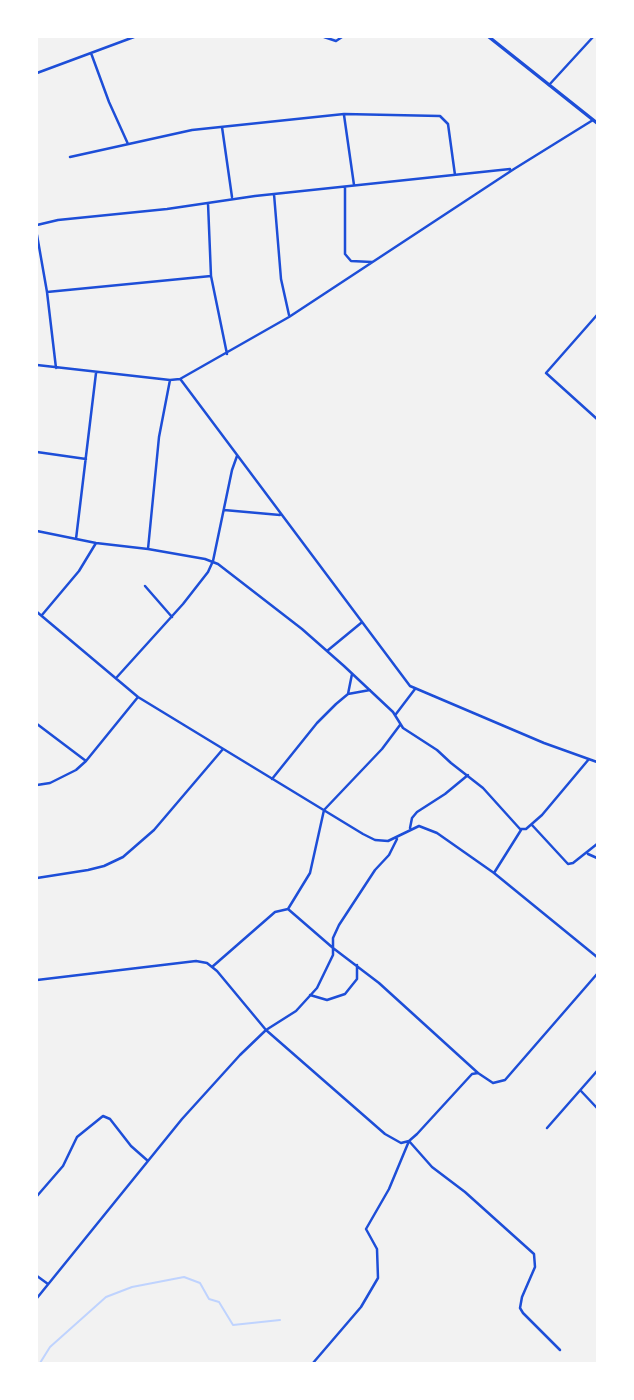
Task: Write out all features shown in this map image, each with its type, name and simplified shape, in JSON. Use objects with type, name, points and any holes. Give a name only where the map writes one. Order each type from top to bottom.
[{"type":"main road","points":[[489,37],[595,122]]},
{"type":"street","points":[[37,73],[134,37]]},
{"type":"street","points":[[324,37],[334,41],[342,37]]},
{"type":"street","points":[[549,85],[593,37]]},
{"type":"street","points":[[91,53],[129,145]]},
{"type":"street","points":[[70,157],[192,130],[344,114],[442,117],[448,124],[456,175]]},
{"type":"street","points":[[344,114],[354,185]]},
{"type":"street","points":[[37,365],[96,373],[180,379],[289,317],[514,169],[595,122]]},
{"type":"street","points":[[222,127],[233,198]]},
{"type":"street","points":[[37,225],[58,220],[208,204],[233,198],[514,169]]},
{"type":"street","points":[[345,186],[345,254],[351,261],[372,262]]},
{"type":"street","points":[[274,194],[281,279],[289,317]]},
{"type":"street","points":[[208,204],[211,276],[227,354]]},
{"type":"street","points":[[37,235],[47,292],[55,368]]},
{"type":"street","points":[[47,292],[211,276]]},
{"type":"street","points":[[597,315],[546,373],[597,419]]},
{"type":"street","points":[[76,539],[96,373]]},
{"type":"street","points":[[180,379],[402,678],[415,689],[597,762]]},
{"type":"street","points":[[148,549],[159,437],[170,380]]},
{"type":"street","points":[[37,452],[86,459]]},
{"type":"street","points":[[116,678],[172,617],[200,583],[213,561],[237,456]]},
{"type":"street","points":[[224,510],[281,515]]},
{"type":"street","points":[[37,531],[213,561],[327,651],[396,714],[400,725],[437,750],[490,794],[521,830]]},
{"type":"street","points":[[42,615],[79,571],[96,543]]},
{"type":"street","points":[[145,586],[172,617]]},
{"type":"street","points":[[37,611],[138,697],[271,780],[375,840],[388,841],[410,829],[419,826],[427,828],[494,873],[597,957]]},
{"type":"street","points":[[327,651],[361,623]]},
{"type":"street","points":[[348,694],[352,674]]},
{"type":"street","points":[[396,714],[415,689]]},
{"type":"street","points":[[271,780],[317,723],[348,694],[370,690]]},
{"type":"street","points":[[37,785],[70,775],[86,761],[138,697]]},
{"type":"street","points":[[37,724],[86,761]]},
{"type":"street","points":[[212,967],[275,912],[288,909],[311,870],[324,810],[376,755],[400,725]]},
{"type":"street","points":[[37,878],[88,870],[122,857],[159,825],[223,749]]},
{"type":"street","points":[[494,873],[521,830],[532,825],[589,759]]},
{"type":"street","points":[[410,829],[412,818],[417,812],[468,775]]},
{"type":"street","points":[[532,825],[567,864],[573,863],[597,844]]},
{"type":"street","points":[[37,1298],[188,1112],[245,1049],[266,1030],[296,1011],[320,984],[333,955],[333,939],[339,925],[377,867],[389,855],[398,837]]},
{"type":"street","points":[[586,853],[597,858]]},
{"type":"street","points":[[288,909],[442,1038],[478,1073],[492,1082],[505,1080],[597,974]]},
{"type":"street","points":[[592,953],[597,947]]},
{"type":"street","points":[[37,980],[196,961],[212,967],[266,1030],[393,1140],[401,1143],[409,1141]]},
{"type":"street","points":[[310,995],[327,1000],[345,994],[357,979],[357,965]]},
{"type":"street","points":[[547,1128],[597,1071]]},
{"type":"street","points":[[313,1363],[361,1307],[378,1278],[377,1249],[366,1229],[389,1189],[409,1141],[470,1076],[478,1073]]},
{"type":"street","points":[[581,1091],[597,1108]]},
{"type":"street","points":[[37,1196],[63,1166],[77,1137],[103,1116],[110,1119],[131,1146],[148,1161]]},
{"type":"street","points":[[409,1141],[432,1167],[465,1192],[534,1254],[535,1267],[520,1308],[559,1350]]},
{"type":"street","points":[[37,1276],[48,1284]]},
{"type":"waterway","points":[[40,1363],[50,1347],[106,1297],[132,1287],[184,1277],[200,1283],[209,1299],[219,1302],[233,1325],[280,1320]]}]
